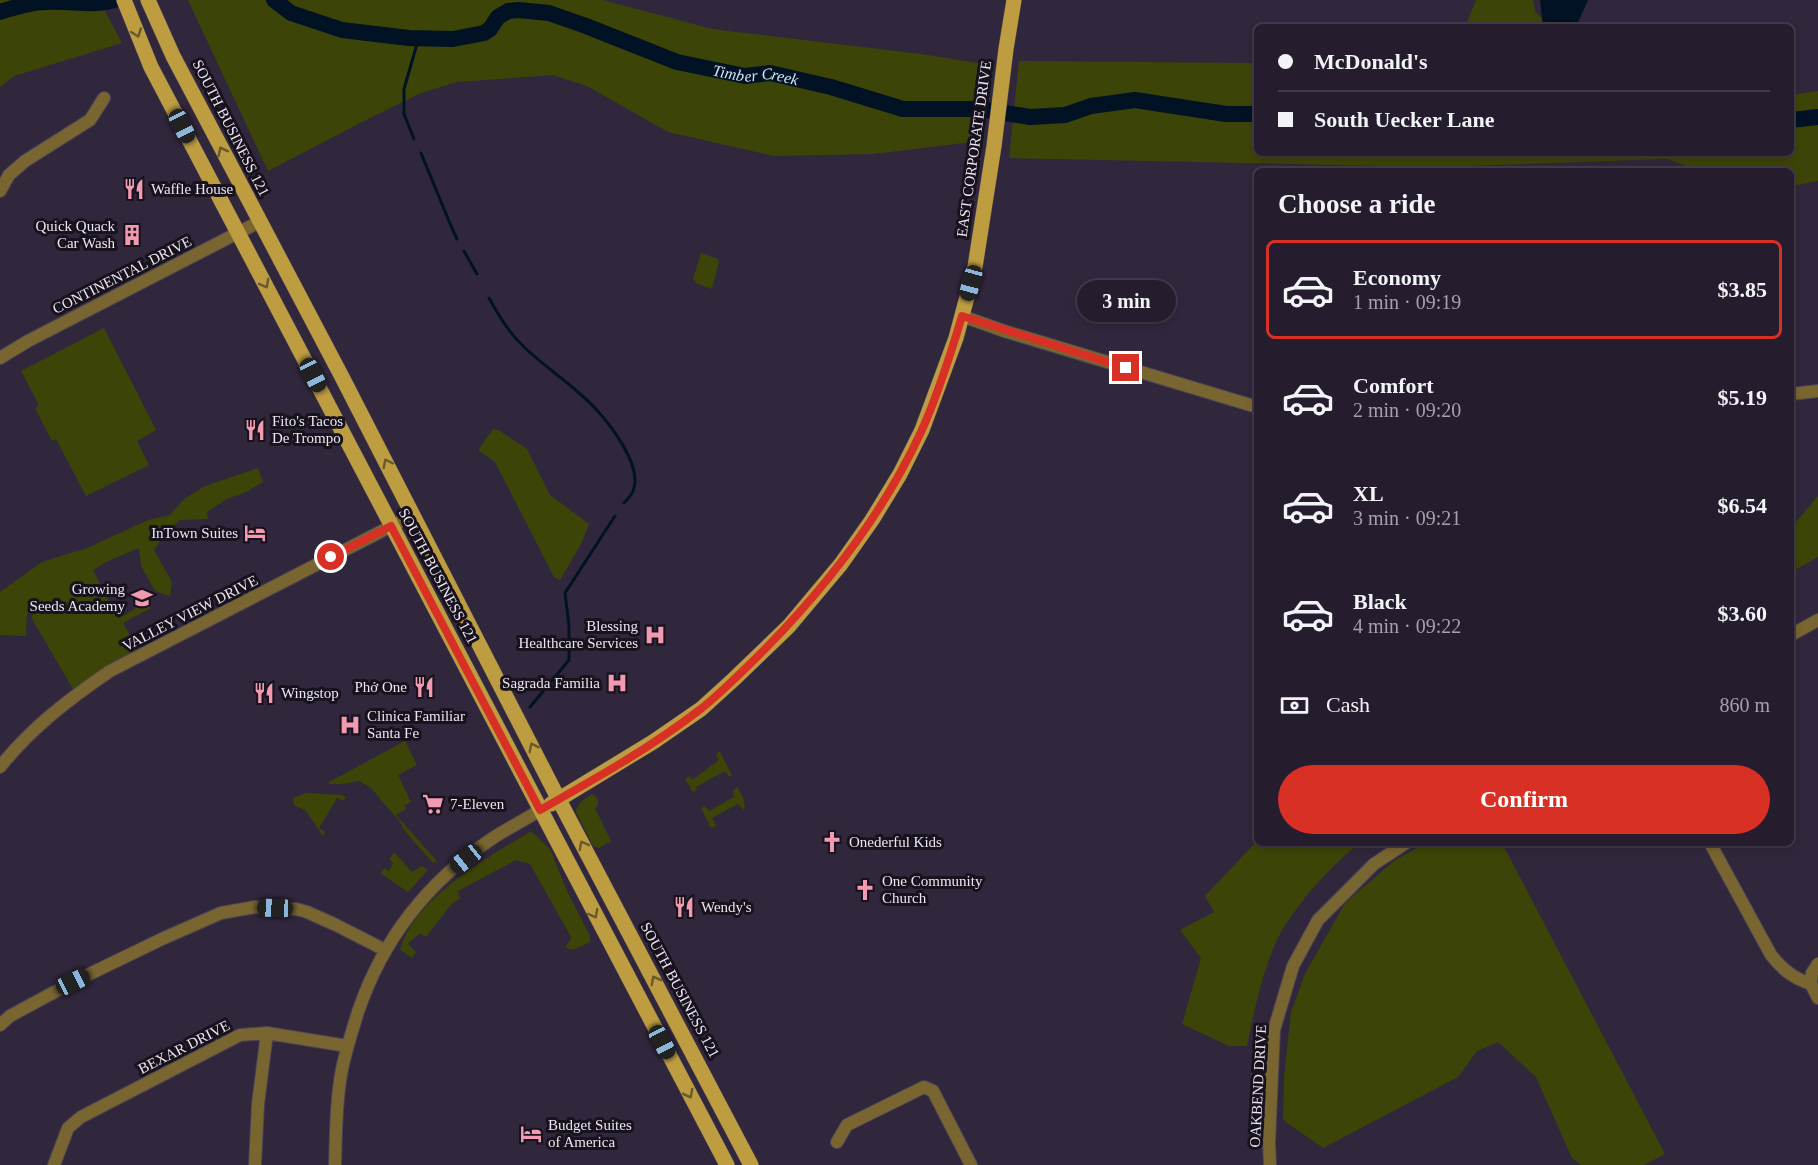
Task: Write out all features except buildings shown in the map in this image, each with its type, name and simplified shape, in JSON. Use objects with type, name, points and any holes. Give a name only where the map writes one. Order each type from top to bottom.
[{"type":"main road","name":"SOUTH BUSINESS 121","points":[[124,0],[151,67],[727,1165]]},
{"type":"main road","name":"SOUTH BUSINESS 121","points":[[148,0],[173,56],[751,1165]]},
{"type":"main road","name":"EAST CORPORATE DRIVE","points":[[540,810],[641,751],[701,709],[752,663],[815,596],[853,547],[900,474],[922,430],[956,338],[975,267],[1014,0]]},
{"type":"main road","points":[[662,1042],[682,1032]]},
{"type":"street","points":[[0,191],[9,175],[24,161],[90,120],[104,98]]},
{"type":"street","name":"CONTINENTAL DRIVE","points":[[0,358],[28,341],[259,222]]},
{"type":"street","points":[[962,316],[1254,406]]},
{"type":"street","points":[[1794,394],[1818,391]]},
{"type":"street","name":"VALLEY VIEW DRIVE","points":[[0,767],[29,733],[69,699],[110,671],[413,515]]},
{"type":"street","points":[[1794,632],[1818,620]]},
{"type":"street","points":[[335,1165],[338,1103],[347,1046],[365,992],[385,950],[412,909],[444,877],[492,839],[540,810]]},
{"type":"street","name":"OAKBEND DRIVE","points":[[1270,1165],[1269,1130],[1274,1030],[1293,966],[1318,920],[1374,864],[1401,846]]},
{"type":"street","points":[[1712,846],[1736,893],[1781,968],[1792,976],[1811,984]]},
{"type":"street","points":[[0,1025],[10,1016],[73,982],[221,913],[255,907],[296,909],[326,920],[385,950]]},
{"type":"street","points":[[1818,964],[1812,973],[1811,984],[1818,998]]},
{"type":"street","points":[[255,1165],[258,1104],[267,1033]]},
{"type":"street","name":"BEXAR DRIVE","points":[[54,1165],[68,1128],[81,1117],[240,1035],[267,1033],[347,1046]]},
{"type":"street","points":[[837,1142],[847,1125],[924,1087],[933,1091],[970,1165]]},
{"type":"green space","points":[[0,0],[99,0],[122,43],[14,76],[0,87]]},
{"type":"green space","points":[[188,0],[603,0],[712,29],[921,54],[990,65],[980,141],[873,154],[774,156],[668,132],[587,86],[553,75],[457,82],[421,93],[268,171]]},
{"type":"green space","points":[[1476,0],[1533,0],[1535,11],[1547,24],[1466,24]]},
{"type":"green space","points":[[1019,61],[1254,63],[1254,156],[1794,156],[1794,95],[1818,91],[1818,181],[1794,185],[1794,168],[1692,168],[1667,159],[1436,167],[1009,158]]},
{"type":"green space","points":[[701,253],[719,261],[712,289],[698,284],[693,279]]},
{"type":"green space","points":[[104,328],[156,430],[137,441],[149,465],[86,496],[56,439],[52,441],[35,408],[39,405],[21,371]]},
{"type":"green space","points":[[493,429],[500,431],[527,449],[550,495],[589,524],[581,544],[560,580],[554,577],[495,462],[478,450]]},
{"type":"green space","points":[[258,468],[263,482],[227,499],[207,512],[208,519],[180,520],[167,532],[154,550],[172,582],[170,596],[155,591],[141,566],[139,548],[93,570],[118,619],[146,602],[151,608],[123,623],[137,648],[135,651],[73,689],[31,617],[33,615],[27,613],[26,636],[0,635],[0,592],[42,562],[87,548],[148,520],[170,515],[184,499],[205,486]]},
{"type":"green space","points":[[1818,496],[1818,557],[1794,570],[1794,524]]},
{"type":"green space","points":[[405,741],[417,765],[398,775],[411,802],[404,806],[406,809],[396,815],[437,861],[433,863],[371,788],[359,781],[329,784]]},
{"type":"green space","points":[[718,752],[732,775],[729,777],[725,771],[696,787],[697,790],[693,792],[685,779],[689,776],[692,780],[719,760],[716,756]]},
{"type":"green space","points":[[737,787],[744,801],[744,810],[738,804],[712,818],[716,826],[711,828],[701,808],[705,806],[709,811],[734,797],[733,791]]},
{"type":"green space","points":[[306,793],[346,797],[343,801],[337,798],[319,828],[325,832],[323,836],[306,811],[294,805],[293,798]]},
{"type":"green space","points":[[593,794],[598,799],[598,805],[595,808],[611,841],[599,848],[593,846],[576,812],[580,804]]},
{"type":"green space","points":[[530,832],[550,849],[567,891],[590,936],[590,942],[573,950],[567,948],[571,937],[530,864],[516,860],[458,891],[460,898],[450,906],[426,937],[420,933],[408,944],[416,952],[412,958],[400,950],[407,932],[436,897],[474,867]]},
{"type":"green space","points":[[1254,844],[1254,846],[1356,846],[1306,896],[1281,932],[1256,1003],[1247,1046],[1229,1046],[1182,1024],[1201,958],[1180,930],[1214,912],[1205,896]]},
{"type":"green space","points":[[1421,846],[1504,846],[1665,1154],[1644,1165],[1581,1165],[1572,1158],[1536,1077],[1498,1042],[1477,1051],[1458,1077],[1323,1148],[1283,1120],[1284,1077],[1291,1012],[1305,974],[1345,903],[1394,861]]},
{"type":"green space","points":[[394,853],[412,872],[422,866],[428,870],[408,892],[380,873],[385,868],[389,871],[393,863],[389,859]]},
{"type":"water","points":[[1540,0],[1588,0],[1577,24],[1543,24]]},
{"type":"waterway","name":"Timber Creek","points":[[0,12],[41,2],[98,3],[114,0]]},
{"type":"waterway","name":"Timber Creek","points":[[274,0],[291,13],[342,30],[409,38],[453,39],[484,33],[490,29],[498,17],[508,11],[549,13],[677,62],[745,76],[770,73],[831,87],[903,109],[981,109],[1030,117],[1065,115],[1091,106],[1135,100],[1226,114],[1254,114]]},
{"type":"waterway","points":[[414,139],[404,114],[404,89],[419,37]]},
{"type":"waterway","name":"Timber Creek","points":[[1794,120],[1818,117]]},
{"type":"waterway","points":[[421,153],[457,239]]},
{"type":"waterway","points":[[464,251],[477,274]]},
{"type":"waterway","points":[[489,298],[519,342],[586,399],[616,434],[629,456],[635,478],[633,492],[624,503]]},
{"type":"waterway","points":[[530,707],[569,660],[569,626],[565,593],[615,516]]},
{"type":"place","name":"Waffle House","points":[[134,189]]},
{"type":"place","name":"Quick Quack Car Wash","points":[[132,235]]},
{"type":"place","name":"Fito's Tacos De Trompo","points":[[255,430]]},
{"type":"place","name":"InTown Suites","points":[[255,533]]},
{"type":"place","name":"Growing Seeds Academy","points":[[142,598]]},
{"type":"place","name":"Blessing Healthcare Services","points":[[655,635]]},
{"type":"place","name":"Sagrada Familia","points":[[617,683]]},
{"type":"place","name":"Phở One","points":[[424,687]]},
{"type":"place","name":"Wingstop","points":[[264,693]]},
{"type":"place","name":"Clinica Familiar Santa Fe","points":[[350,725]]},
{"type":"place","name":"7-Eleven","points":[[433,804]]},
{"type":"place","name":"Onederful Kids","points":[[832,842]]},
{"type":"place","name":"One Community Church","points":[[865,890]]},
{"type":"place","name":"Wendy's","points":[[684,907]]},
{"type":"place","name":"Budget Suites of America","points":[[531,1134]]},
{"type":"route","points":[[331,557],[391,526],[540,810],[641,751],[701,709],[752,663],[815,596],[872,520],[900,474],[922,430],[962,316],[1126,368]]}]
